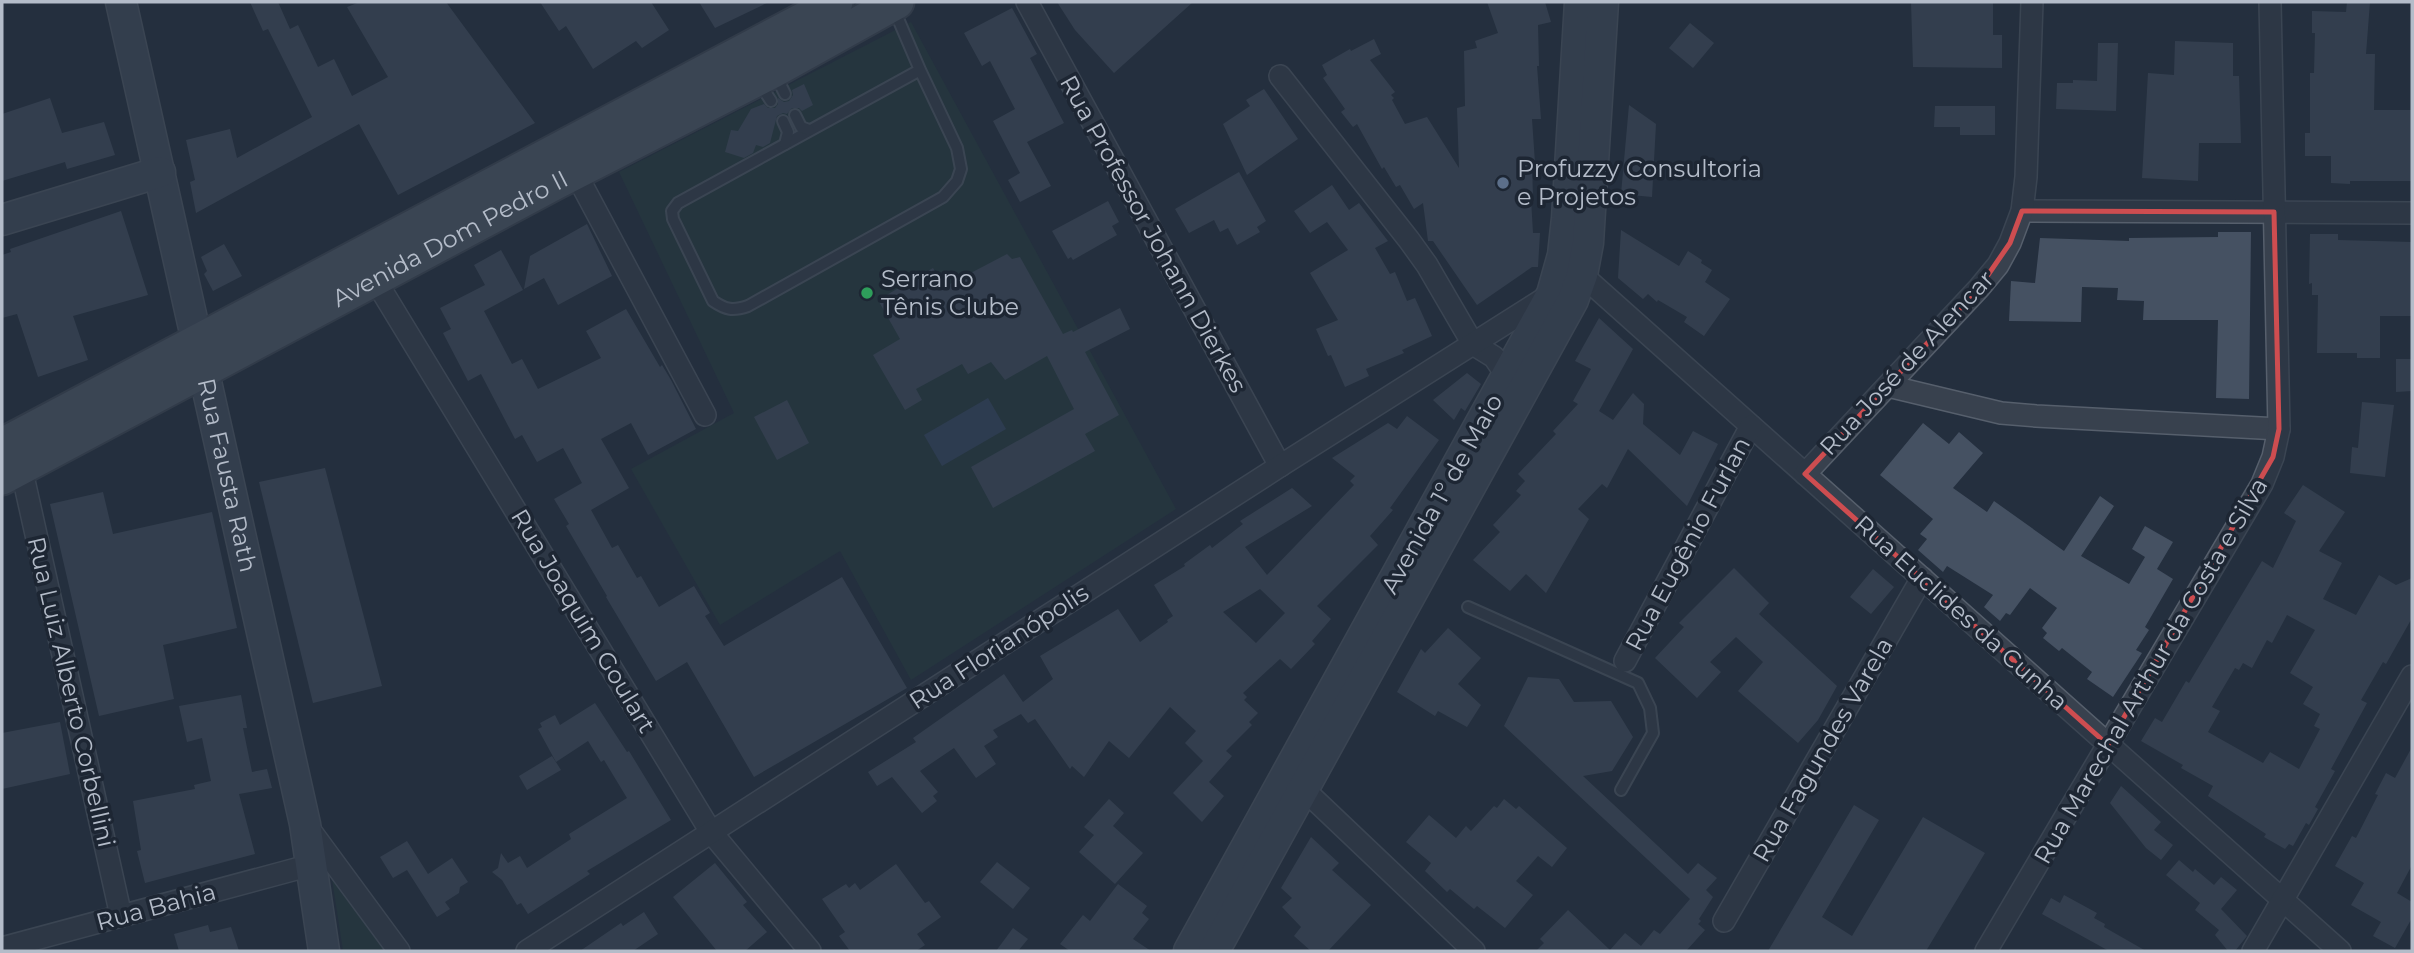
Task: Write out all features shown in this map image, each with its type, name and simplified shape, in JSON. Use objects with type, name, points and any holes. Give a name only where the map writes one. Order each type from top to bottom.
[{"type":"main road","name":"Rua Fausta Rath","points":[[121,2],[305,824],[324,951]]},
{"type":"main road","name":"Avenida Dom Pedro II","points":[[8,463],[836,2]]},
{"type":"main road","name":"Avenida 1º de Maio","points":[[1189,951],[1295,781],[1573,300],[1582,275],[1588,243],[1589,49],[1580,2]]},
{"type":"main road","name":"Avenida 1º de Maio","points":[[1214,951],[1295,781],[1552,294],[1561,264],[1589,49],[1603,2]]},
{"type":"main road","name":"Avenida Dom Pedro II","points":[[201,356],[374,278],[575,172],[771,86],[895,3]]},
{"type":"main road","points":[[2,220],[160,172]]},
{"type":"main road","points":[[1552,294],[1582,275]]},
{"type":"street","name":"Rua Professor Johann Dierkes","points":[[1027,2],[1280,466]]},
{"type":"street","name":"Rua José de Alencar","points":[[1805,474],[1998,265],[2010,243],[2022,211],[2026,177],[2032,2]]},
{"type":"street","name":"Rua Marechal Arthur da Costa e Silva","points":[[1986,951],[2262,484],[2273,457],[2279,429],[2270,2]]},
{"type":"street","points":[[1280,76],[1427,265],[1472,344],[1494,357],[1507,376]]},
{"type":"street","points":[[575,172],[705,415]]},
{"type":"street","points":[[2022,211],[2412,213]]},
{"type":"street","name":"Rua Euclides da Cunha","points":[[1582,275],[2340,951]]},
{"type":"street","name":"Rua Joaquim Goulart","points":[[374,278],[711,832],[810,951]]},
{"type":"street","name":"Rua Florianópolis","points":[[527,951],[1552,294]]},
{"type":"street","points":[[1888,386],[1973,407],[2024,415],[2279,429]]},
{"type":"street","name":"Rua Eugênio Furlan","points":[[1622,667],[1751,426]]},
{"type":"street","name":"Rua Luiz Alberto Corbellini","points":[[8,463],[121,916]]},
{"type":"street","name":"Rua Fagundes Varela","points":[[1724,921],[1922,578]]},
{"type":"street","points":[[2253,951],[2412,676]]},
{"type":"street","points":[[1295,781],[1474,951]]},
{"type":"street","points":[[305,824],[399,951]]},
{"type":"street","name":"Rua Bahia","points":[[2,948],[311,865]]},
{"type":"lane","points":[[895,3],[920,70],[957,148],[961,169],[957,181],[943,197],[748,306],[723,309],[713,301],[673,219],[672,211],[678,204],[920,70]]},
{"type":"lane","points":[[795,115],[801,127],[809,130]]},
{"type":"lane","points":[[783,121],[788,132],[785,144]]},
{"type":"lane","points":[[1468,607],[1622,667],[1638,683],[1650,708],[1653,733],[1621,790]]},
{"type":"highlighted area","points":[[2022,211],[2274,212],[2279,429],[2273,457],[2108,745],[1805,474],[1979,288],[2010,243]]},
{"type":"green space","name":"Serrano Tênis Clube","points":[[911,22],[1176,509],[911,680],[840,551],[720,625],[631,469],[734,413],[619,172]]},
{"type":"green space","points":[[332,879],[388,951],[343,951]]},
{"type":"water","points":[[988,398],[1006,429],[942,466],[924,435]]},
{"type":"building","points":[[250,2],[278,2],[290,29],[298,25],[318,67],[334,59],[352,96],[388,77],[347,7],[360,2],[446,2],[535,123],[398,195],[359,124],[196,213],[190,182],[195,180],[186,140],[230,129],[237,158],[312,117],[268,29],[263,31]]},
{"type":"building","points":[[540,2],[651,2],[669,30],[642,48],[636,41],[593,69],[566,26],[559,31]]},
{"type":"building","points":[[699,2],[769,2],[715,28]]},
{"type":"building","points":[[1057,2],[1193,2],[1114,73],[1075,30]]},
{"type":"building","points":[[1487,2],[1545,2],[1551,22],[1538,25],[1537,66],[1541,119],[1532,119],[1535,163],[1532,163],[1531,199],[1533,233],[1540,233],[1538,267],[1532,267],[1477,305],[1433,241],[1428,241],[1423,203],[1414,209],[1400,185],[1396,187],[1384,167],[1382,169],[1357,124],[1353,127],[1341,112],[1345,109],[1323,78],[1327,75],[1322,65],[1374,39],[1381,54],[1370,60],[1395,92],[1391,95],[1394,98],[1392,100],[1405,124],[1427,117],[1459,168],[1457,108],[1465,106],[1464,51],[1477,48],[1475,41],[1498,33]]},
{"type":"building","points":[[1911,2],[1993,2],[1993,35],[2002,35],[2002,68],[1913,67]]},
{"type":"building","points":[[2347,2],[2370,2],[2366,54],[2375,54],[2374,110],[2411,110],[2412,181],[2331,183],[2331,156],[2305,156],[2305,133],[2310,133],[2310,73],[2314,73],[2315,33],[2312,33],[2312,11],[2346,12]]},
{"type":"building","points":[[1012,8],[1037,54],[1030,58],[1064,123],[1027,142],[1051,186],[1020,202],[1008,180],[1020,173],[993,121],[1015,109],[990,61],[982,66],[964,33]]},
{"type":"building","points":[[1690,23],[1714,43],[1693,68],[1669,48]]},
{"type":"building","points":[[2175,41],[2233,43],[2233,76],[2239,76],[2241,143],[2199,143],[2198,181],[2142,178],[2148,73],[2174,75]]},
{"type":"building","points":[[2098,43],[2118,43],[2116,111],[2056,109],[2057,83],[2073,83],[2073,80],[2097,81]]},
{"type":"building","points":[[804,84],[813,105],[802,111],[792,108],[787,114],[777,116],[770,143],[763,147],[756,145],[753,153],[744,158],[725,152],[731,130],[738,131],[751,109],[764,104],[768,108],[775,108],[778,98],[784,102],[789,101],[793,95],[792,90]]},
{"type":"building","points":[[1264,89],[1298,139],[1247,175],[1223,124],[1250,106],[1246,100]]},
{"type":"building","points":[[50,98],[62,133],[104,122],[115,155],[67,169],[65,162],[2,181],[2,114]]},
{"type":"building","points":[[1629,105],[1656,124],[1652,197],[1621,194]]},
{"type":"building","points":[[1935,106],[1995,106],[1995,135],[1960,135],[1960,127],[1934,127]]},
{"type":"building","points":[[1239,172],[1266,221],[1257,227],[1260,232],[1237,245],[1228,228],[1220,232],[1214,220],[1189,233],[1175,209]]},
{"type":"building","points":[[1332,185],[1349,210],[1359,203],[1388,241],[1375,248],[1390,274],[1395,272],[1407,301],[1415,298],[1432,336],[1402,350],[1404,353],[1366,369],[1369,376],[1345,387],[1316,329],[1338,320],[1310,273],[1348,250],[1327,222],[1310,233],[1294,211]]},
{"type":"building","points":[[1108,201],[1119,222],[1112,226],[1117,235],[1073,260],[1071,257],[1068,259],[1052,231]]},
{"type":"building","points":[[121,211],[148,295],[73,316],[88,360],[38,377],[17,314],[2,318],[2,255],[11,252],[10,249]]},
{"type":"building","points":[[587,224],[612,276],[558,305],[544,278],[524,289],[530,256]]},
{"type":"building","points":[[1621,230],[1679,266],[1688,251],[1712,270],[1705,282],[1730,299],[1704,336],[1684,322],[1687,317],[1658,300],[1657,302],[1648,294],[1643,299],[1618,278]]},
{"type":"building","points":[[2218,232],[2251,232],[2249,399],[2216,398],[2218,320],[2143,320],[2144,301],[2117,300],[2118,288],[2082,287],[2081,322],[2009,321],[2011,281],[2035,283],[2040,238],[2129,241],[2129,238],[2218,237]]},
{"type":"building","points":[[2310,234],[2338,234],[2338,240],[2412,242],[2412,316],[2380,316],[2380,358],[2357,358],[2357,353],[2317,353],[2318,295],[2312,295],[2312,283],[2309,284]]},
{"type":"building","points":[[224,244],[242,276],[213,291],[204,274],[207,271],[201,257]]},
{"type":"building","points":[[501,250],[523,290],[484,311],[512,364],[522,359],[538,389],[601,358],[586,331],[626,309],[660,367],[662,365],[671,380],[696,429],[648,455],[631,423],[601,439],[629,488],[591,510],[612,548],[618,545],[637,578],[641,576],[659,607],[694,586],[710,613],[705,616],[724,646],[842,577],[907,688],[754,777],[687,662],[656,681],[566,526],[569,524],[554,499],[582,483],[563,448],[537,462],[522,435],[515,439],[481,374],[468,381],[443,333],[451,329],[440,308],[485,285],[474,265]]},
{"type":"building","points":[[1007,254],[1012,259],[1020,257],[1063,334],[1072,330],[1073,332],[1120,308],[1130,329],[1085,352],[1119,415],[1085,434],[1095,451],[993,508],[971,467],[1074,409],[1047,356],[1005,380],[991,362],[968,374],[962,364],[916,389],[922,400],[905,410],[873,355],[900,339],[878,300],[933,268],[944,287]]},
{"type":"building","points":[[1599,318],[1633,349],[1599,411],[1613,420],[1633,393],[1644,404],[1643,424],[1680,455],[1693,431],[1718,444],[1687,506],[1628,449],[1607,488],[1602,484],[1578,509],[1589,519],[1546,593],[1526,574],[1510,591],[1473,560],[1500,532],[1493,525],[1521,495],[1516,491],[1525,481],[1518,474],[1556,434],[1553,431],[1578,404],[1573,401],[1591,369],[1575,361]]},
{"type":"building","points":[[2396,359],[2412,359],[2412,391],[2396,392]]},
{"type":"building","points":[[1467,373],[1481,384],[1465,411],[1461,408],[1454,420],[1433,400]]},
{"type":"building","points":[[787,400],[809,443],[777,460],[754,417]]},
{"type":"building","points":[[2362,402],[2394,405],[2385,477],[2350,473],[2352,447],[2358,448]]},
{"type":"building","points":[[1407,416],[1439,440],[1390,508],[1393,510],[1370,536],[1378,545],[1317,606],[1331,619],[1312,641],[1315,644],[1291,669],[1280,659],[1243,693],[1247,697],[1244,700],[1258,713],[1249,722],[1252,725],[1226,751],[1232,756],[1209,782],[1224,796],[1202,822],[1173,793],[1203,761],[1185,743],[1196,731],[1170,707],[1129,758],[1109,741],[1084,777],[1072,766],[1070,769],[1035,719],[1028,723],[1021,714],[993,730],[998,737],[984,746],[996,764],[976,778],[954,748],[920,771],[938,792],[933,796],[937,801],[922,813],[892,777],[877,786],[868,772],[916,742],[913,738],[1004,674],[1023,702],[1053,679],[1040,656],[1118,609],[1140,642],[1168,622],[1173,616],[1154,585],[1185,566],[1184,564],[1210,545],[1212,548],[1243,524],[1240,521],[1292,488],[1312,506],[1245,547],[1267,575],[1354,485],[1350,481],[1355,476],[1332,458],[1388,423],[1397,429]],"holes":[[[1260,589],[1285,613],[1256,643],[1223,612]]]},
{"type":"building","points":[[1923,423],[1949,444],[1959,432],[1983,453],[1953,488],[1987,512],[1994,501],[2064,551],[2100,496],[2114,506],[2081,556],[2129,584],[2145,557],[2132,549],[2145,526],[2173,542],[2157,569],[2173,579],[2145,627],[2149,630],[2136,650],[2142,653],[2113,697],[2087,679],[2092,672],[2062,648],[2059,651],[2043,638],[2047,633],[2042,628],[2057,608],[2030,588],[2010,615],[2006,613],[2000,621],[1984,607],[1993,595],[1947,566],[1943,572],[1918,550],[1927,539],[1920,534],[1933,519],[1880,475]]},
{"type":"building","points":[[325,468],[382,686],[313,703],[259,482]]},
{"type":"building","points":[[2303,485],[2345,512],[2319,551],[2342,563],[2323,599],[2356,615],[2379,575],[2396,585],[2412,578],[2412,618],[2386,664],[2383,662],[2361,700],[2367,703],[2331,769],[2335,771],[2315,807],[2318,809],[2309,825],[2306,823],[2293,846],[2289,844],[2285,849],[2208,796],[2213,786],[2141,741],[2155,718],[2162,722],[2186,681],[2189,683],[2262,561],[2273,568],[2296,521],[2284,513]],"holes":[[[2287,615],[2315,630],[2290,673],[2313,687],[2303,704],[2320,714],[2314,726],[2320,729],[2299,769],[2270,752],[2263,763],[2208,732],[2220,711],[2212,707],[2235,668],[2239,670],[2243,663],[2252,668],[2267,640],[2272,643]]]},
{"type":"building","points":[[103,492],[113,534],[212,512],[237,628],[163,645],[174,699],[99,716],[50,504]]},
{"type":"building","points":[[1734,568],[1769,603],[1759,614],[1837,686],[1818,720],[1798,743],[1738,691],[1763,662],[1736,637],[1710,662],[1721,672],[1697,698],[1655,658],[1684,627],[1679,623]]},
{"type":"building","points":[[1873,569],[1894,587],[1871,614],[1850,597]]},
{"type":"building","points":[[1448,628],[1481,658],[1458,684],[1481,705],[1467,727],[1438,711],[1435,716],[1397,692],[1421,649],[1425,653]]},
{"type":"building","points":[[1528,677],[1559,679],[1574,702],[1611,701],[1633,737],[1612,771],[1583,776],[1688,874],[1698,863],[1717,878],[1706,890],[1713,897],[1699,919],[1701,921],[1698,924],[1705,930],[1686,951],[1536,951],[1544,943],[1540,939],[1568,910],[1610,950],[1625,933],[1641,946],[1654,930],[1660,934],[1690,899],[1504,726]]},
{"type":"building","points":[[241,695],[247,728],[243,728],[252,772],[267,769],[272,788],[239,794],[255,854],[145,883],[137,851],[141,850],[133,801],[195,789],[194,785],[211,781],[202,738],[187,742],[179,706]]},
{"type":"building","points":[[595,703],[627,752],[629,751],[671,820],[587,871],[590,874],[528,914],[521,903],[517,905],[502,880],[492,872],[498,868],[501,853],[508,863],[520,856],[527,868],[571,839],[569,834],[627,798],[604,760],[601,762],[588,741],[556,762],[538,729],[542,727],[540,723],[555,715],[560,725]]},
{"type":"building","points":[[60,722],[70,774],[2,789],[2,733]]},
{"type":"building","points":[[2412,747],[2412,865],[2397,893],[2412,902],[2412,918],[2395,948],[2373,936],[2381,922],[2351,905],[2364,883],[2335,866],[2352,836],[2356,838],[2386,773],[2395,778]]},
{"type":"building","points":[[552,756],[561,770],[527,790],[519,776]]},
{"type":"building","points":[[2121,786],[2161,822],[2154,830],[2173,845],[2161,860],[2146,848],[2110,803]]},
{"type":"building","points":[[1109,799],[1124,813],[1113,826],[1143,853],[1115,884],[1079,852],[1094,835],[1084,827]]},
{"type":"building","points":[[1504,799],[1516,809],[1519,806],[1567,848],[1552,867],[1538,856],[1516,881],[1533,895],[1505,928],[1477,906],[1474,909],[1450,889],[1447,892],[1425,871],[1431,863],[1406,842],[1429,815],[1456,838],[1466,826],[1471,831]]},
{"type":"building","points":[[1854,805],[1879,820],[1822,917],[1852,936],[1923,817],[1985,853],[1926,951],[1768,951]]},
{"type":"building","points":[[1311,837],[1339,863],[1332,870],[1371,905],[1328,951],[1311,951],[1294,936],[1301,927],[1282,907],[1292,898],[1281,888]]},
{"type":"building","points":[[407,841],[428,874],[452,858],[468,882],[460,887],[459,893],[445,902],[450,909],[437,917],[407,870],[393,878],[380,857]]},
{"type":"building","points":[[2179,860],[2214,885],[2221,877],[2237,890],[2221,909],[2247,936],[2235,951],[2228,951],[2215,935],[2219,930],[2195,910],[2200,903],[2166,875]]},
{"type":"building","points":[[997,862],[1030,888],[1013,909],[980,882]]},
{"type":"building","points":[[715,863],[747,902],[743,905],[767,932],[745,951],[717,951],[673,897]]},
{"type":"building","points":[[896,864],[925,903],[929,901],[941,917],[917,934],[925,945],[916,951],[850,951],[839,936],[845,932],[822,899],[846,884],[849,888],[855,883],[860,890]]},
{"type":"building","points":[[1118,884],[1147,906],[1142,913],[1149,919],[1133,939],[1151,951],[1070,951],[1060,944],[1083,915],[1090,921]]},
{"type":"building","points":[[2064,895],[2097,913],[2094,918],[2105,924],[2104,927],[2146,951],[2109,951],[2042,914],[2051,898],[2060,903]]},
{"type":"building","points":[[644,912],[658,934],[633,951],[580,951],[621,923],[623,926]]},
{"type":"building","points":[[208,925],[210,932],[231,927],[239,951],[179,951],[174,934]]},
{"type":"building","points":[[1013,928],[1028,939],[1018,951],[996,951]]},
{"type":"place","name":"Profuzzy Consultoria e Projetos","points":[[1503,183]]},
{"type":"place","name":"Serrano Tênis Clube","points":[[867,293]]}]
